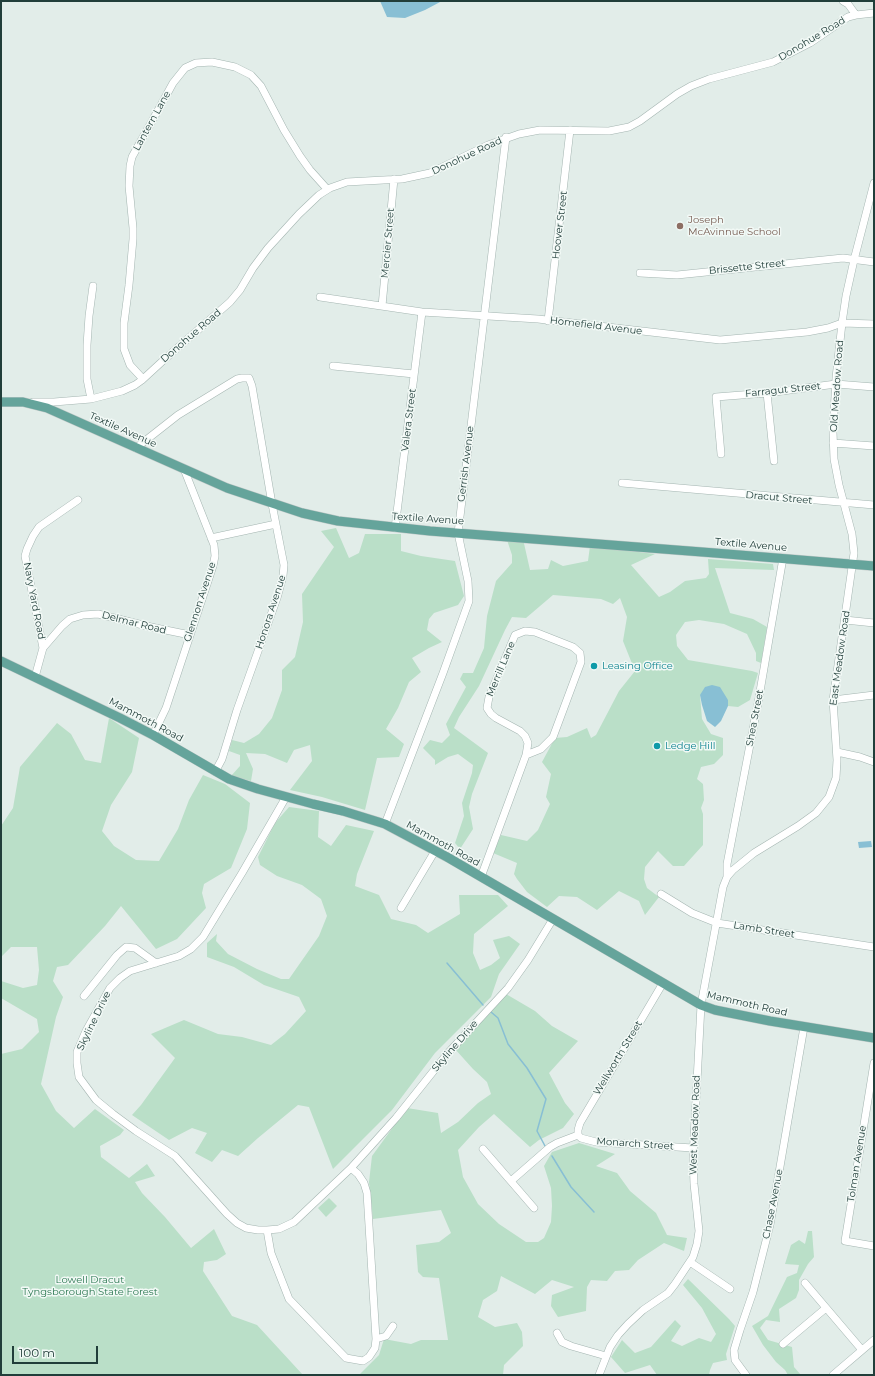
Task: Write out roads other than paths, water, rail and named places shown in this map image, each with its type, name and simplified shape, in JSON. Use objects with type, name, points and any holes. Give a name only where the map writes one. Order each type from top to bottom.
[{"type":"main road","name":"Textile Avenue","points":[[1,402],[23,402],[47,408],[227,488],[302,513],[338,521],[395,528],[874,566]]},
{"type":"main road","name":"Mammoth Road","points":[[1,661],[153,735],[215,772],[246,786],[343,811],[385,824],[436,851],[701,1005],[715,1010],[804,1027],[874,1038]]},
{"type":"street","points":[[843,1],[848,4],[856,15]]},
{"type":"street","name":"Donohue Road","points":[[23,402],[54,402],[91,399],[122,391],[135,385],[230,302],[240,290],[268,248],[299,214],[327,189],[347,182],[394,180],[417,177],[430,173],[506,137],[519,134],[540,130],[609,131],[629,127],[646,118],[687,88],[709,79],[752,69],[774,62],[810,43],[848,17],[874,13]]},
{"type":"street","name":"Lantern Lane","points":[[143,379],[130,365],[127,359],[124,342],[124,323],[133,234],[129,186],[130,166],[132,157],[173,83],[185,68],[196,63],[212,62],[235,67],[251,75],[261,86],[284,130],[300,156],[327,189]]},
{"type":"street","name":"Hoover Street","points":[[548,321],[570,130]]},
{"type":"street","name":"Gerrish Avenue","points":[[385,824],[469,601],[468,580],[458,533],[506,137]]},
{"type":"street","name":"Mercier Street","points":[[382,306],[394,180]]},
{"type":"street","name":"Old Meadow Road","points":[[849,591],[854,553],[835,468],[833,443],[836,384],[842,323],[854,260],[871,205],[874,182]]},
{"type":"street","name":"Brissette Street","points":[[640,274],[677,274],[843,258],[874,262]]},
{"type":"street","points":[[91,399],[86,379],[89,316],[93,286]]},
{"type":"street","name":"Homefield Avenue","points":[[320,297],[422,312],[548,321],[720,340],[807,332],[828,328],[842,323],[874,324]]},
{"type":"street","name":"Valera Street","points":[[395,528],[422,312]]},
{"type":"street","points":[[333,366],[414,374]]},
{"type":"street","name":"Honora Avenue","points":[[136,448],[178,415],[237,379],[248,378],[252,386],[284,565],[282,584],[237,710],[222,759],[215,772]]},
{"type":"street","name":"Farragut Street","points":[[722,454],[716,397],[767,393],[836,384],[874,387]]},
{"type":"street","points":[[767,393],[774,462]]},
{"type":"street","points":[[833,443],[874,446]]},
{"type":"street","name":"Glennon Avenue","points":[[153,735],[166,708],[215,556],[214,545],[184,469]]},
{"type":"street","name":"Dracut Street","points":[[622,483],[874,505]]},
{"type":"street","name":"Navy Yard Road","points":[[35,677],[43,648],[26,556],[27,549],[39,527],[78,500]]},
{"type":"street","points":[[211,538],[276,524]]},
{"type":"street","name":"Shea Street","points":[[727,877],[727,864],[759,696],[783,558]]},
{"type":"street","name":"East Meadow Road","points":[[727,877],[733,870],[754,853],[810,818],[829,797],[836,778],[837,752],[832,700],[849,591]]},
{"type":"street","name":"Delmar Road","points":[[43,648],[70,619],[83,615],[98,614],[158,629],[190,635]]},
{"type":"street","points":[[844,620],[874,623]]},
{"type":"street","name":"Merrill Lane","points":[[481,877],[526,755],[528,743],[525,736],[520,731],[496,718],[487,708],[489,697],[515,635],[525,631],[535,632],[573,647],[580,653],[581,658],[580,668],[554,737],[541,749],[526,755]]},
{"type":"street","points":[[832,700],[874,695]]},
{"type":"street","points":[[837,752],[874,762]]},
{"type":"street","name":"Skyline Drive","points":[[286,796],[203,937],[191,949],[179,956],[130,971],[120,978],[110,988],[86,1031],[77,1052],[79,1077],[96,1100],[136,1131],[175,1156],[227,1214],[237,1223],[246,1228],[258,1230],[279,1229],[294,1222],[351,1168],[396,1118],[448,1053],[508,988],[528,960],[553,920]]},
{"type":"street","points":[[401,908],[436,851]]},
{"type":"street","points":[[701,1005],[712,941],[717,923],[723,887],[727,877]]},
{"type":"street","name":"Lamb Street","points":[[661,894],[692,913],[717,923],[874,947]]},
{"type":"street","points":[[84,996],[117,955],[126,948],[135,948],[156,963]]},
{"type":"street","name":"Wellworth Street","points":[[578,1135],[580,1123],[663,983]]},
{"type":"street","name":"West Meadow Road","points":[[599,1375],[606,1356],[618,1335],[643,1310],[668,1293],[690,1262],[695,1250],[699,1231],[693,1178],[693,1148],[701,1005]]},
{"type":"street","name":"Chase Avenue","points":[[746,1375],[735,1360],[734,1350],[753,1292],[770,1225],[804,1027]]},
{"type":"street","name":"Tolman Avenue","points":[[874,1063],[844,1241],[874,1246]]},
{"type":"street","points":[[865,1116],[874,1117]]},
{"type":"street","points":[[511,1182],[550,1147],[578,1135]]},
{"type":"street","name":"Monarch Street","points":[[578,1135],[586,1140],[596,1142],[693,1148]]},
{"type":"street","points":[[483,1149],[534,1208]]},
{"type":"street","points":[[267,1230],[271,1252],[289,1299],[346,1358],[363,1361],[369,1357],[374,1348],[376,1339],[366,1193],[364,1183],[358,1174],[351,1168]]},
{"type":"street","points":[[690,1262],[730,1289]]},
{"type":"street","points":[[805,1283],[862,1350]]},
{"type":"street","points":[[783,1344],[826,1308]]},
{"type":"street","points":[[376,1339],[386,1336],[393,1326]]},
{"type":"street","points":[[557,1333],[562,1342],[606,1356]]},
{"type":"street","points":[[833,1375],[874,1340]]},
{"type":"water","points":[[380,1],[442,1],[405,18],[387,17]]},
{"type":"water","points":[[712,685],[720,687],[728,700],[728,706],[721,721],[715,727],[707,721],[700,695],[705,687]]},
{"type":"water","points":[[871,841],[872,847],[859,848],[858,842]]},
{"type":"waterway","points":[[447,963],[483,1005]]},
{"type":"waterway","points":[[491,1012],[498,1018],[508,1044],[527,1068],[546,1099],[537,1131],[545,1146]]},
{"type":"waterway","points":[[552,1156],[571,1187],[594,1212]]},
{"type":"place","name":"Joseph McAvinnue School","points":[[680,226]]},
{"type":"place","name":"Leasing Office","points":[[594,666]]},
{"type":"place","name":"Ledge Hill","points":[[657,746]]},
{"type":"park label","name":"Lowell Dracut Tyngsborough State Forest","points":[[90,1286]]}]
